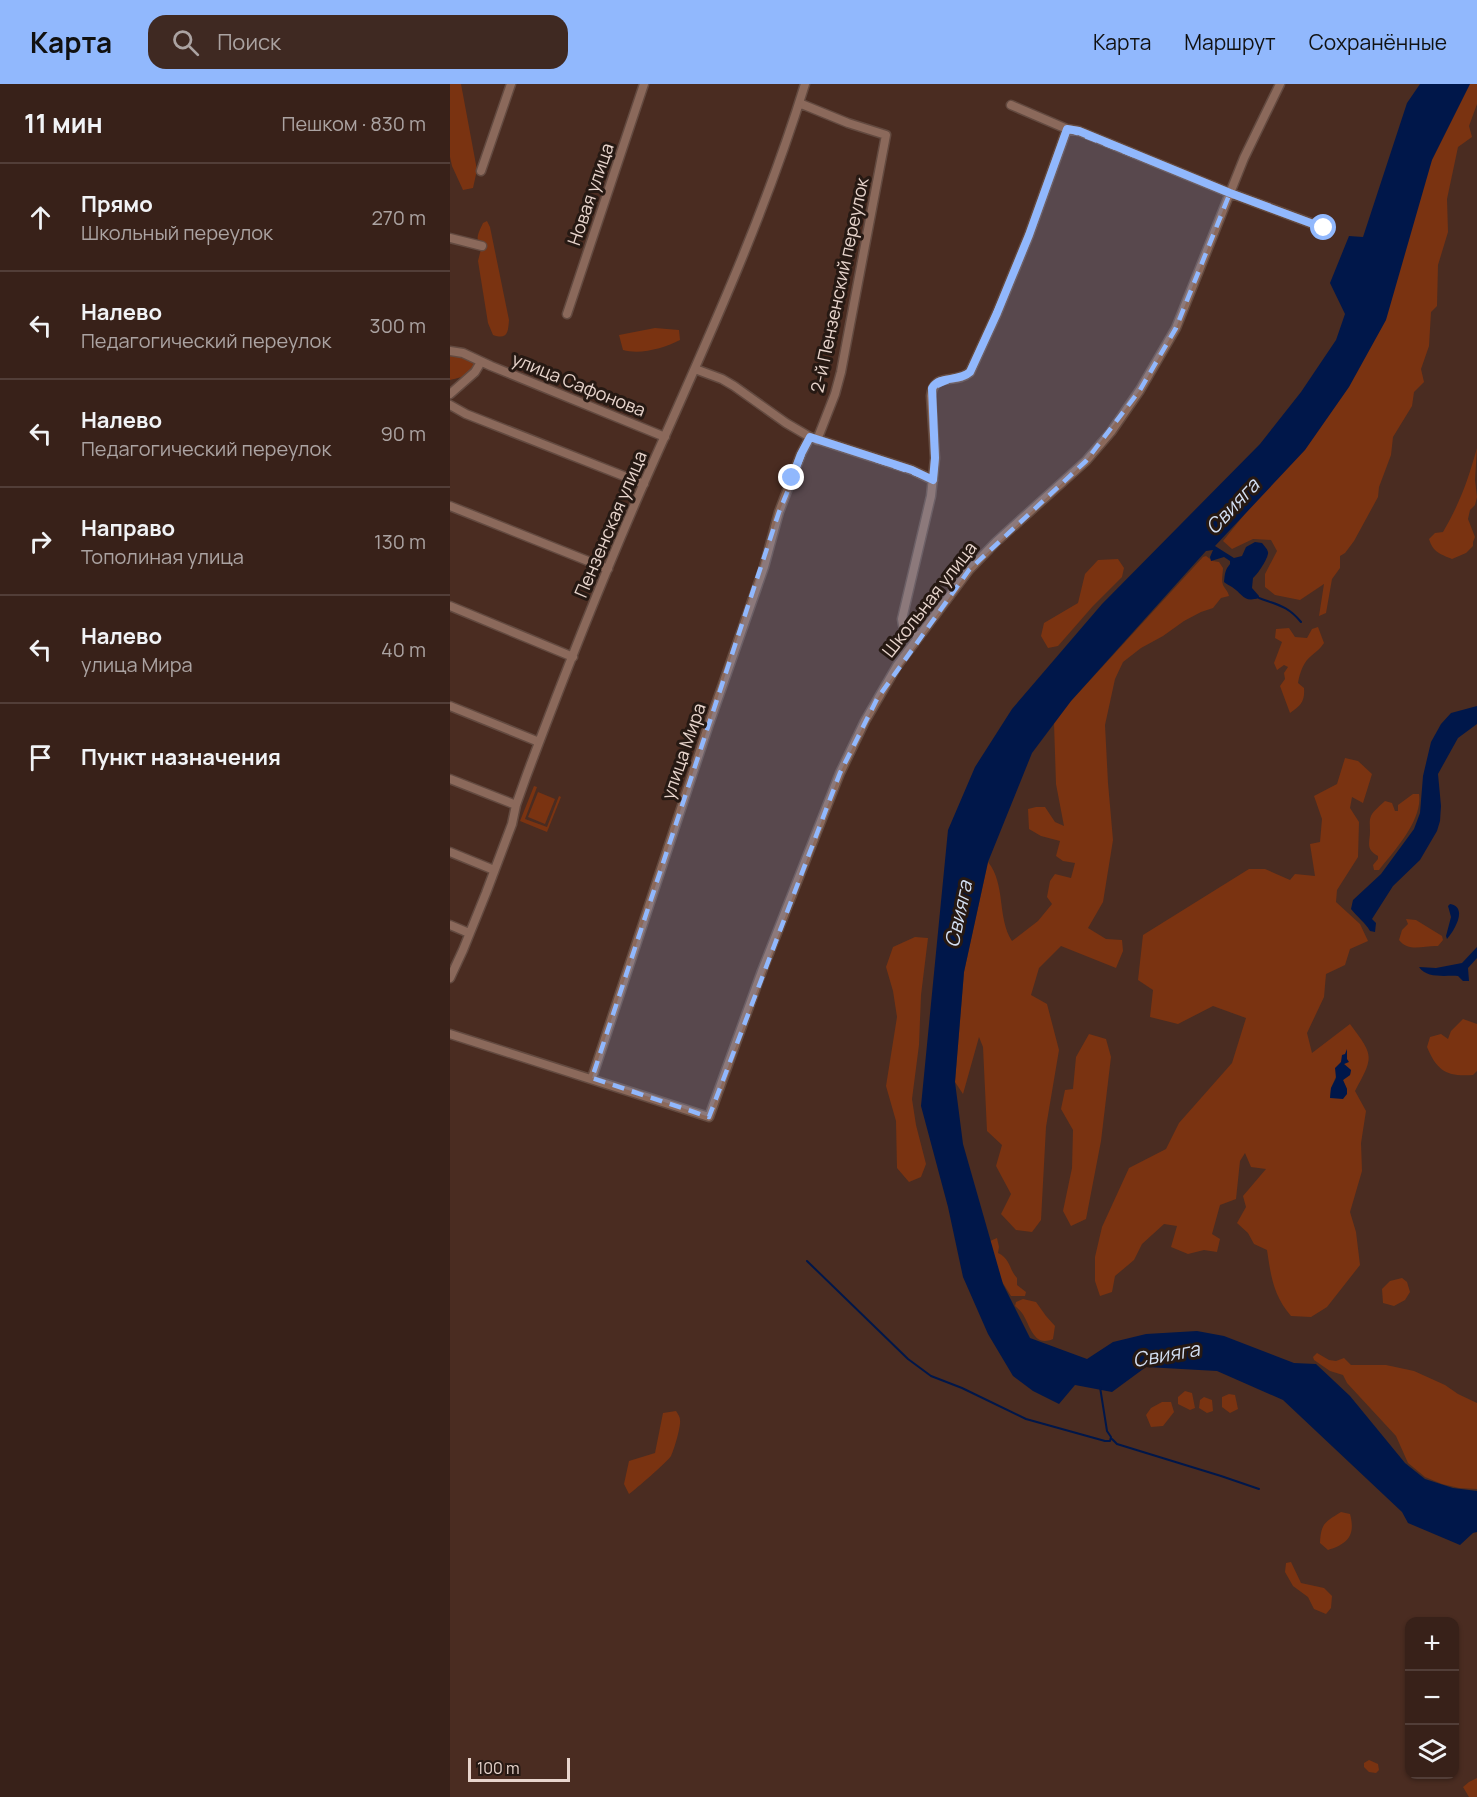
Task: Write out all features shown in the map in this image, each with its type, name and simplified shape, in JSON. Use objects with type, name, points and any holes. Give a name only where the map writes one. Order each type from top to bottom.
[{"type":"street","points":[[481,171],[512,84]]},
{"type":"street","name":"Новая улица","points":[[567,314],[644,84]]},
{"type":"street","name":"Пензенская улица","points":[[450,978],[464,950],[512,824],[516,805],[539,742],[608,569],[756,221],[805,84]]},
{"type":"street","name":"Школьная улица","points":[[592,1078],[709,1117],[762,971],[844,764],[873,706],[897,666],[969,570],[996,542],[1086,461],[1111,432],[1140,390],[1176,328],[1230,193],[1280,84]]},
{"type":"street","name":"2-й Пензенский переулок","points":[[799,103],[848,123],[886,135],[841,372],[835,394],[813,438]]},
{"type":"street","points":[[1011,105],[1067,129],[1079,131],[1230,193],[1324,228]]},
{"type":"street","points":[[919,637],[903,625],[902,620],[932,496],[935,458],[932,388],[935,383],[942,380],[964,377],[970,372],[1029,235],[1067,129]]},
{"type":"street","points":[[450,238],[482,246]]},
{"type":"street","name":"улица Сафонова","points":[[450,351],[463,353],[665,437]]},
{"type":"street","points":[[450,394],[475,372],[481,362]]},
{"type":"street","points":[[695,369],[734,386],[786,423],[813,438],[912,470],[933,480]]},
{"type":"street","points":[[450,405],[466,414],[644,484]]},
{"type":"street","name":"улица Мира","points":[[592,1078],[709,724],[764,567],[779,512],[801,454],[813,438]]},
{"type":"street","points":[[450,506],[608,569]]},
{"type":"street","points":[[450,606],[573,657]]},
{"type":"street","points":[[450,706],[539,742]]},
{"type":"street","points":[[450,779],[516,805]]},
{"type":"street","points":[[450,852],[494,870]]},
{"type":"street","points":[[450,925],[469,933]]},
{"type":"street","points":[[450,1034],[592,1078]]},
{"type":"highlighted area","points":[[1067,129],[1230,193],[1176,328],[1140,390],[1086,461],[969,570],[877,699],[840,773],[709,1117],[592,1078],[779,512],[810,437],[934,480],[932,388],[970,372],[1029,235]]},
{"type":"shaded area","points":[[450,84],[461,84],[477,170],[473,188],[463,190],[450,157]]},
{"type":"shaded area","points":[[1467,84],[1477,84],[1477,104],[1469,126],[1472,137],[1458,147],[1447,199],[1448,232],[1438,265],[1437,306],[1431,312],[1429,346],[1421,369],[1424,382],[1414,392],[1412,406],[1393,437],[1391,455],[1379,487],[1378,497],[1354,541],[1340,556],[1340,568],[1332,579],[1326,613],[1319,616],[1324,584],[1300,600],[1275,595],[1265,587],[1265,574],[1277,551],[1271,540],[1253,539],[1232,549],[1223,541],[1324,416],[1401,238],[1437,146]]},
{"type":"shaded area","points":[[487,221],[509,320],[504,336],[493,335],[488,323],[478,261],[481,249],[478,236],[483,223]]},
{"type":"shaded area","points":[[655,328],[679,330],[680,340],[652,350],[637,352],[623,350],[619,335]]},
{"type":"shaded area","points":[[467,349],[477,359],[472,369],[467,374],[450,380],[450,353]]},
{"type":"shaded area","points":[[1477,448],[1475,480],[1477,497],[1468,519],[1475,537],[1473,546],[1466,553],[1452,559],[1435,550],[1429,539],[1435,533],[1443,532],[1449,521],[1463,491]]},
{"type":"shaded area","points":[[1206,556],[1219,562],[1223,568],[1222,583],[1229,596],[1221,598],[1213,608],[1184,621],[1141,648],[1123,662],[1115,679],[1105,725],[1113,840],[1103,902],[1088,928],[1106,939],[1122,940],[1123,951],[1116,968],[1061,946],[1039,968],[1031,995],[1047,1004],[1059,1050],[1046,1127],[1041,1220],[1032,1232],[1016,1230],[1001,1214],[1011,1194],[996,1166],[1002,1145],[987,1131],[983,1047],[979,1037],[963,1094],[955,1082],[964,972],[988,862],[997,880],[1004,922],[1012,941],[1038,921],[1052,904],[1047,897],[1050,881],[1055,874],[1071,878],[1075,863],[1063,861],[1056,856],[1060,841],[1041,836],[1029,829],[1028,809],[1036,807],[1045,807],[1055,822],[1064,826],[1056,784],[1054,723],[1071,701]]},
{"type":"shaded area","points":[[1118,559],[1124,568],[1122,577],[1058,646],[1048,648],[1041,636],[1044,623],[1078,603],[1085,574],[1098,560]]},
{"type":"shaded area","points":[[1318,627],[1324,643],[1304,665],[1298,683],[1304,688],[1303,700],[1290,713],[1280,686],[1285,679],[1284,673],[1288,667],[1284,665],[1277,670],[1274,663],[1282,642],[1275,638],[1276,629],[1289,628],[1295,637],[1307,638],[1312,629]]},
{"type":"shaded area","points":[[1345,758],[1358,761],[1372,774],[1363,803],[1352,797],[1350,808],[1359,822],[1358,857],[1337,890],[1336,902],[1360,924],[1368,941],[1350,949],[1345,965],[1326,974],[1324,997],[1307,1033],[1312,1053],[1350,1024],[1364,1043],[1369,1056],[1366,1070],[1355,1091],[1366,1111],[1361,1143],[1362,1171],[1350,1212],[1356,1232],[1360,1265],[1327,1307],[1311,1317],[1291,1316],[1277,1293],[1267,1250],[1254,1244],[1248,1233],[1237,1223],[1246,1207],[1243,1196],[1266,1169],[1251,1167],[1245,1153],[1240,1161],[1236,1199],[1220,1205],[1212,1234],[1220,1239],[1217,1252],[1204,1250],[1188,1254],[1171,1247],[1177,1226],[1164,1224],[1142,1244],[1134,1260],[1115,1276],[1112,1292],[1100,1296],[1095,1281],[1095,1257],[1102,1227],[1129,1168],[1166,1149],[1179,1123],[1232,1063],[1246,1018],[1213,1006],[1178,1024],[1150,1017],[1153,990],[1138,980],[1143,935],[1249,869],[1265,869],[1290,880],[1295,874],[1315,876],[1310,844],[1320,842],[1322,819],[1314,796],[1337,784]],"holes":[[[1347,1051],[1347,1062],[1344,1064],[1351,1070],[1350,1075],[1343,1080],[1347,1089],[1330,1097],[1331,1088]]]},
{"type":"shaded area","points":[[534,786],[537,787],[525,819],[547,827],[559,796],[561,797],[547,832],[520,821]]},
{"type":"shaded area","points":[[538,792],[555,799],[545,824],[528,817]]},
{"type":"shaded area","points":[[1413,794],[1419,794],[1419,804],[1412,824],[1379,870],[1374,870],[1373,865],[1378,856],[1371,851],[1369,845],[1371,816],[1385,801],[1392,803],[1395,811],[1398,811],[1398,805]]},
{"type":"shaded area","points":[[1406,919],[1416,920],[1442,936],[1443,940],[1438,946],[1412,947],[1403,944],[1399,940],[1402,930],[1408,924]]},
{"type":"shaded area","points":[[915,937],[928,938],[912,1099],[926,1164],[921,1177],[909,1182],[897,1168],[896,1121],[886,1086],[897,1017],[886,967],[893,947]]},
{"type":"shaded area","points":[[1463,1019],[1477,1024],[1477,1071],[1473,1075],[1456,1075],[1444,1071],[1435,1062],[1427,1047],[1430,1037],[1441,1034],[1448,1039],[1451,1031]]},
{"type":"shaded area","points":[[1089,1034],[1106,1039],[1111,1057],[1101,1141],[1086,1219],[1071,1226],[1063,1211],[1072,1168],[1073,1130],[1061,1109],[1065,1090],[1073,1089],[1076,1057]]},
{"type":"shaded area","points":[[997,1238],[998,1253],[1008,1261],[1017,1278],[1017,1285],[1026,1292],[1025,1296],[1011,1296],[996,1272],[990,1241]]},
{"type":"shaded area","points":[[1402,1278],[1407,1282],[1410,1292],[1405,1300],[1394,1306],[1383,1303],[1382,1289],[1390,1281]]},
{"type":"shaded area","points":[[1023,1299],[1036,1302],[1055,1326],[1053,1339],[1041,1340],[1033,1333],[1022,1313],[1015,1306],[1016,1302]]},
{"type":"shaded area","points":[[1317,1353],[1329,1360],[1336,1361],[1344,1358],[1351,1365],[1386,1365],[1414,1371],[1477,1403],[1477,1489],[1442,1484],[1425,1477],[1408,1463],[1396,1436],[1347,1383],[1343,1375],[1330,1371],[1314,1360],[1313,1357]]},
{"type":"shaded area","points":[[1185,1391],[1192,1393],[1195,1408],[1190,1410],[1178,1404],[1178,1397]]},
{"type":"shaded area","points":[[1229,1394],[1235,1395],[1238,1409],[1230,1413],[1222,1407],[1222,1397]]},
{"type":"shaded area","points":[[1204,1397],[1212,1400],[1213,1411],[1207,1413],[1199,1408],[1200,1400]]},
{"type":"shaded area","points":[[1162,1402],[1171,1402],[1174,1412],[1163,1426],[1151,1427],[1146,1415],[1151,1408]]},
{"type":"shaded area","points":[[676,1411],[680,1423],[671,1456],[629,1494],[624,1484],[629,1461],[655,1453],[663,1413]]},
{"type":"shaded area","points":[[1341,1512],[1350,1514],[1351,1533],[1345,1542],[1328,1550],[1320,1543],[1321,1531],[1328,1521]]},
{"type":"shaded area","points":[[1291,1562],[1301,1583],[1324,1588],[1332,1596],[1331,1608],[1326,1614],[1314,1609],[1308,1597],[1293,1586],[1285,1572],[1286,1563]]},
{"type":"shaded area","points":[[1369,1760],[1378,1764],[1379,1770],[1376,1773],[1369,1772],[1364,1767],[1364,1763]]},
{"type":"shaded area","points":[[1477,1778],[1477,1797],[1469,1797],[1463,1787]]},
{"type":"water","name":"Свияга","points":[[1420,84],[1470,84],[1432,160],[1386,320],[1349,387],[1305,450],[1215,546],[1234,558],[1242,556],[1246,547],[1255,542],[1262,543],[1268,554],[1253,578],[1252,588],[1259,598],[1246,599],[1225,583],[1230,561],[1224,557],[1211,561],[1213,550],[1206,551],[1071,701],[1032,753],[988,862],[964,972],[955,1082],[963,1144],[1003,1284],[1030,1338],[1087,1359],[1113,1342],[1146,1334],[1197,1331],[1224,1336],[1294,1363],[1316,1364],[1350,1396],[1405,1463],[1425,1479],[1453,1488],[1477,1491],[1477,1532],[1460,1545],[1408,1523],[1402,1512],[1283,1400],[1217,1371],[1146,1367],[1112,1392],[1075,1385],[1059,1404],[1033,1391],[1013,1376],[988,1334],[963,1277],[948,1207],[921,1106],[948,830],[975,767],[1012,709],[1102,604],[1260,444],[1301,392],[1336,340],[1345,314],[1330,283],[1349,236],[1363,237],[1407,103]]},
{"type":"water","points":[[1477,706],[1477,724],[1458,738],[1438,774],[1441,806],[1437,831],[1420,860],[1393,886],[1372,919],[1376,923],[1375,932],[1370,931],[1351,909],[1353,900],[1381,874],[1414,829],[1420,813],[1423,776],[1431,742],[1441,724],[1451,713]]},
{"type":"water","points":[[1450,904],[1458,909],[1459,914],[1456,925],[1447,939],[1451,917],[1448,906]]},
{"type":"water","points":[[1477,947],[1477,958],[1468,968],[1469,981],[1463,981],[1458,976],[1431,975],[1419,967],[1436,968],[1462,963]]},
{"type":"water","points":[[1347,1049],[1349,1062],[1344,1064],[1351,1070],[1350,1075],[1343,1080],[1347,1094],[1343,1099],[1330,1098],[1331,1088],[1336,1078],[1335,1068],[1341,1062],[1342,1055]]},
{"type":"waterway","points":[[1259,598],[1287,609],[1301,622]]},
{"type":"waterway","points":[[807,1261],[908,1359],[931,1376],[962,1388],[1026,1419],[1110,1441],[1100,1387]]},
{"type":"waterway","points":[[1112,1439],[1117,1444],[1259,1489]]},
{"type":"route","points":[[792,478],[810,437],[912,470],[933,480],[935,458],[932,388],[935,383],[942,380],[964,377],[970,372],[1029,235],[1067,129],[1079,131],[1230,193],[1324,228]]}]
